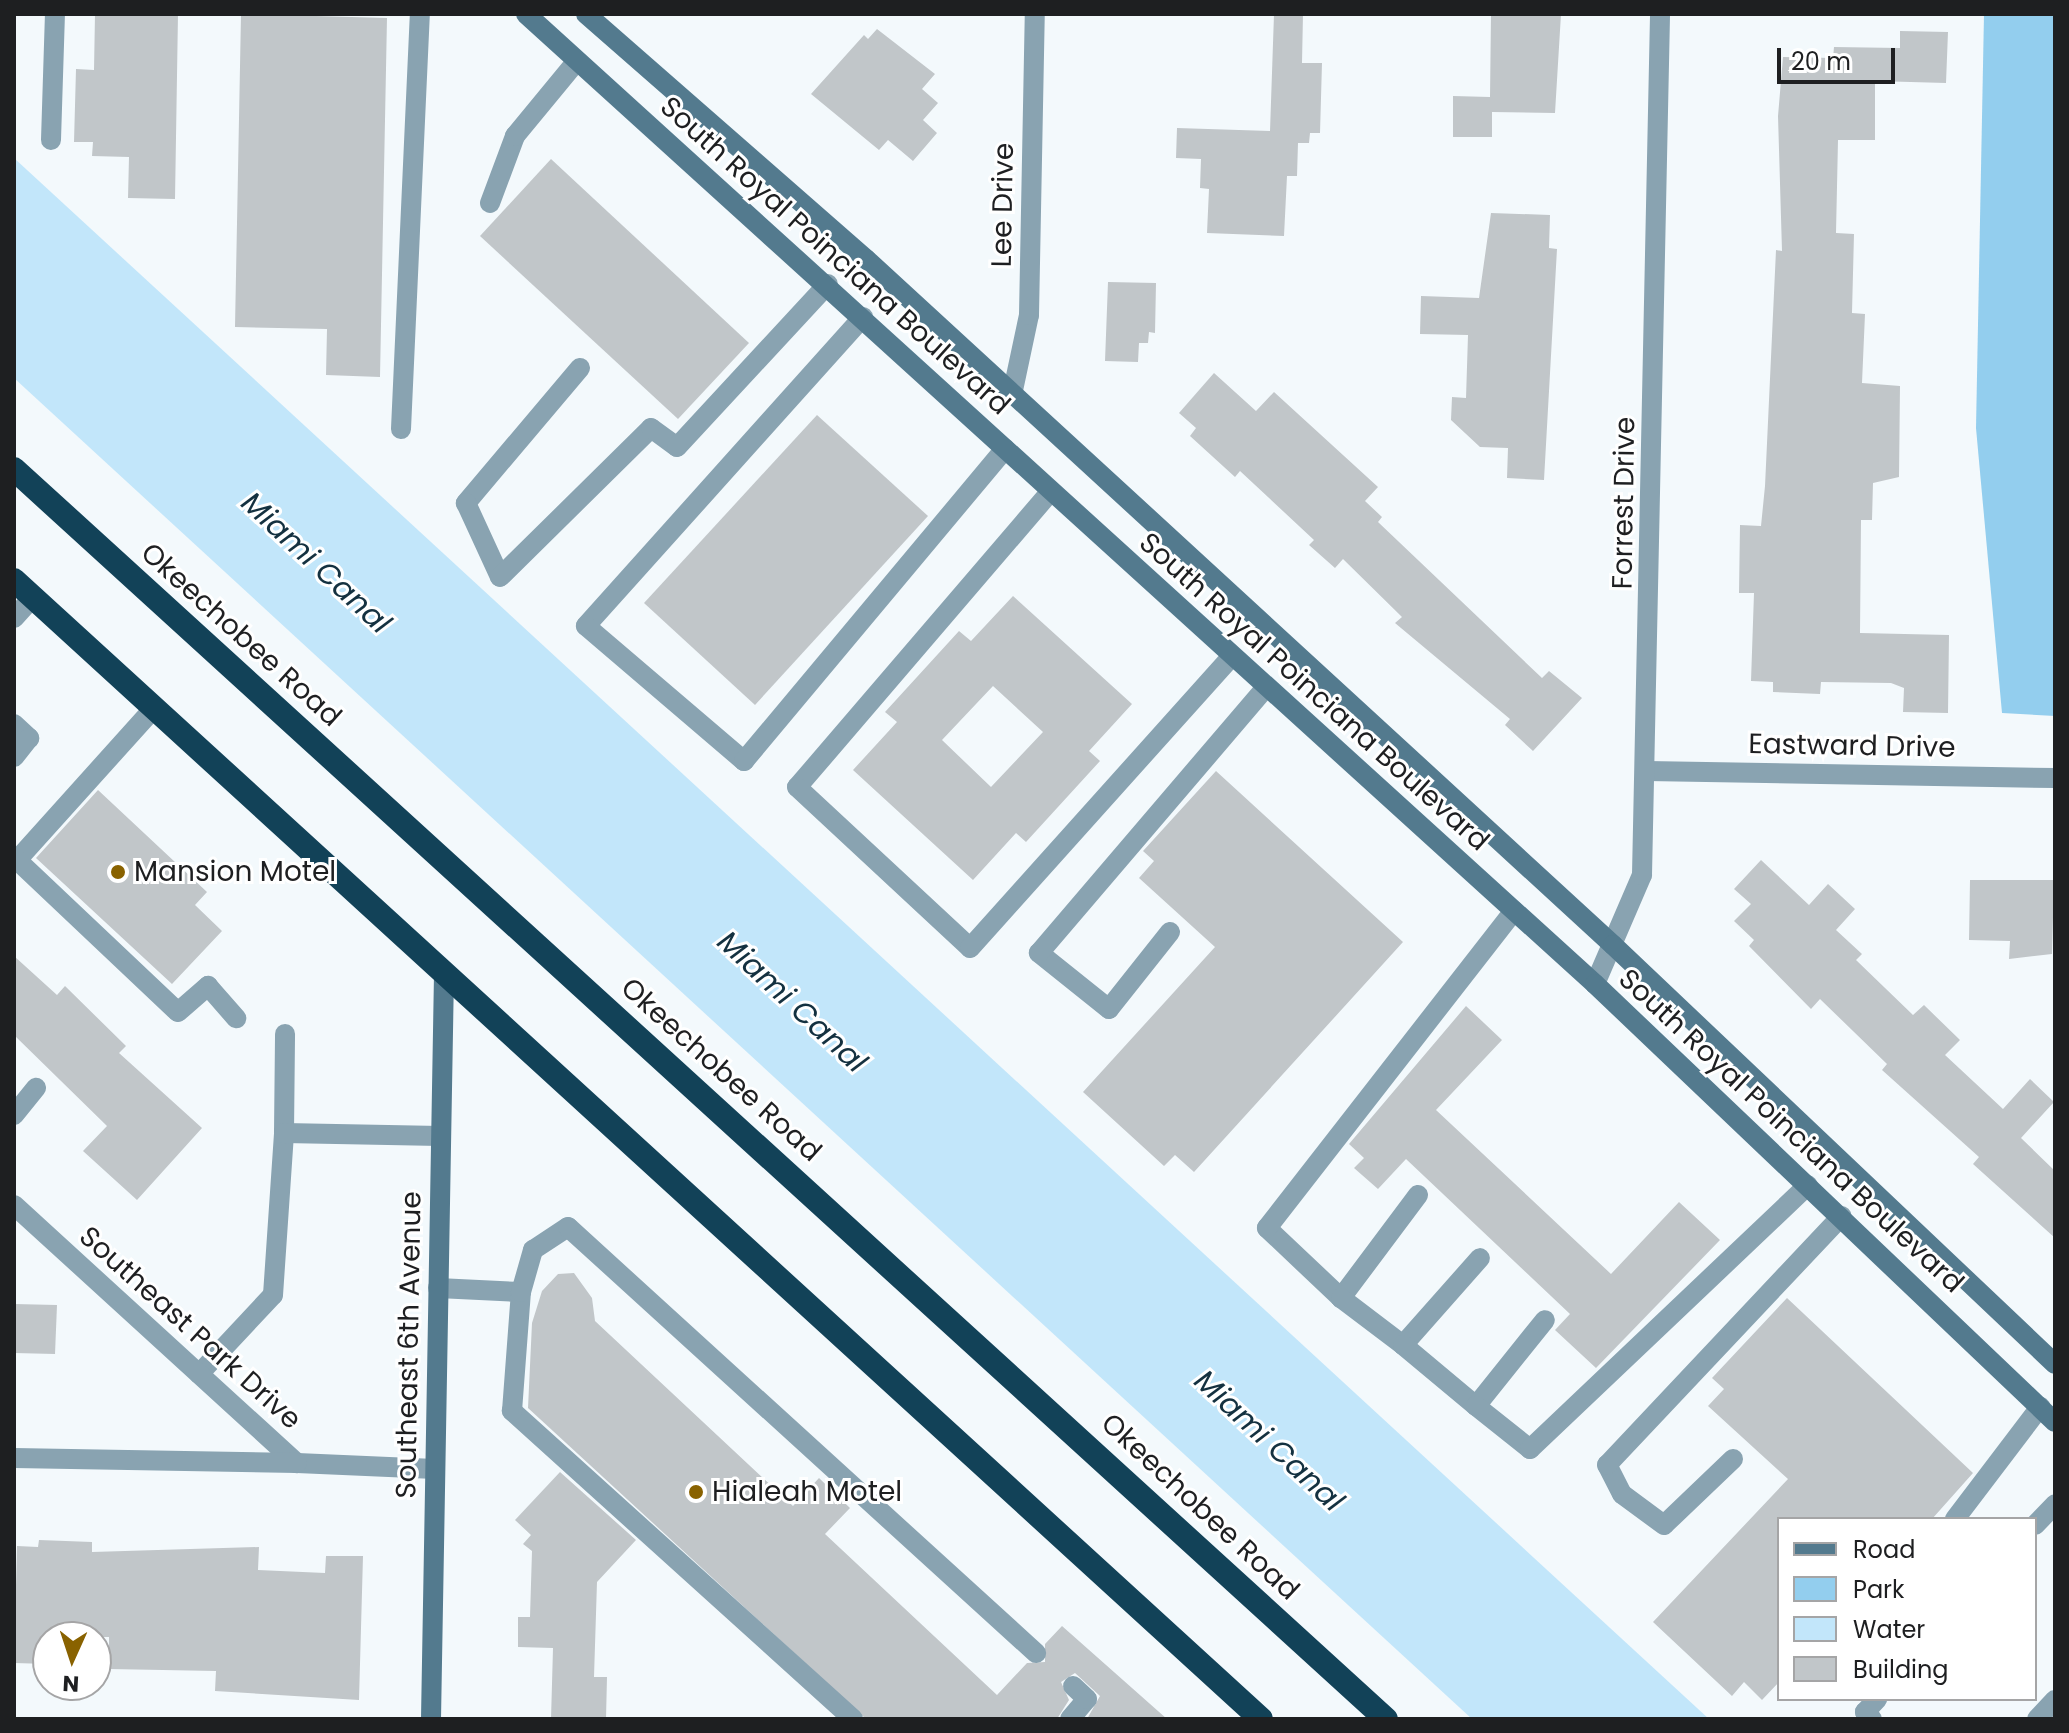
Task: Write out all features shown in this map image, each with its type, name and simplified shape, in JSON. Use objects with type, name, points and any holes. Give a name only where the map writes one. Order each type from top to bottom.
[{"type":"highway","name":"Okeechobee Road","points":[[14,469],[1386,1719]]},
{"type":"highway","points":[[14,580],[1261,1719]]},
{"type":"street","points":[[51,140],[55,14]]},
{"type":"street","points":[[401,429],[420,14]]},
{"type":"street","name":"South Royal Poinciana Boulevard","points":[[526,14],[576,62],[828,284],[1265,688],[1595,984],[2055,1422]]},
{"type":"street","name":"South Royal Poinciana Boulevard","points":[[586,14],[1012,395],[1613,945],[2055,1364]]},
{"type":"street","name":"Lee Drive","points":[[1012,395],[1029,315],[1035,14]]},
{"type":"street","name":"Forrest Drive","points":[[1595,984],[1642,875],[1647,771],[1660,14]]},
{"type":"street","points":[[490,203],[515,136],[576,62]]},
{"type":"street","points":[[580,368],[466,503],[500,577],[651,428],[677,447],[828,284]]},
{"type":"street","points":[[863,317],[586,626],[744,761],[1005,449]]},
{"type":"street","points":[[1051,491],[797,787],[970,948],[1232,656]]},
{"type":"street","points":[[14,618],[33,597]]},
{"type":"street","points":[[1170,932],[1109,1009],[1039,953],[1265,688]]},
{"type":"street","points":[[154,708],[17,860],[178,1012],[208,986],[236,1018]]},
{"type":"street","points":[[14,724],[29,738],[14,757]]},
{"type":"street","name":"Eastward Drive","points":[[1647,771],[2055,778]]},
{"type":"street","points":[[1514,911],[1267,1228],[1341,1298],[1530,1449],[1808,1185]]},
{"type":"street","name":"Southeast 6th Avenue","points":[[431,1719],[444,972]]},
{"type":"street","points":[[199,1374],[273,1295],[284,1133],[285,1034]]},
{"type":"street","points":[[14,1115],[36,1088]]},
{"type":"street","points":[[284,1133],[440,1136]]},
{"type":"street","points":[[1341,1298],[1418,1195]]},
{"type":"street","name":"Southeast Park Drive","points":[[14,1205],[297,1463],[435,1469]]},
{"type":"street","points":[[1733,1459],[1664,1525],[1622,1494],[1607,1465],[1842,1216]]},
{"type":"street","points":[[853,1719],[512,1411],[521,1292],[533,1250],[568,1227],[1036,1653]]},
{"type":"street","points":[[1403,1345],[1480,1258]]},
{"type":"street","points":[[438,1288],[521,1292]]},
{"type":"street","points":[[1476,1406],[1545,1320]]},
{"type":"street","points":[[1957,1517],[2040,1407]]},
{"type":"street","points":[[14,1458],[297,1463]]},
{"type":"street","points":[[2037,1523],[2055,1504]]},
{"type":"street","points":[[1070,1719],[1087,1699],[1073,1686]]},
{"type":"street","points":[[2037,1719],[2055,1700]]},
{"type":"street","points":[[1872,1719],[1865,1712],[1875,1701]]},
{"type":"green space","points":[[1984,14],[2055,14],[2055,716],[2002,713],[1976,428]]},
{"type":"water","name":"Miami Canal","points":[[14,158],[1709,1719],[1472,1719],[14,378]]},
{"type":"building","points":[[95,14],[178,14],[175,199],[128,198],[129,157],[92,156],[93,142],[74,142],[76,69],[94,70]]},
{"type":"building","points":[[241,14],[387,18],[380,377],[326,375],[327,329],[235,327]]},
{"type":"building","points":[[1274,14],[1303,14],[1302,63],[1322,63],[1320,133],[1310,133],[1309,143],[1298,143],[1297,176],[1287,176],[1284,236],[1207,233],[1209,189],[1200,188],[1201,159],[1176,158],[1177,128],[1270,131]]},
{"type":"building","points":[[1491,14],[1561,14],[1555,113],[1492,112],[1492,137],[1453,137],[1453,96],[1490,97]]},
{"type":"building","points":[[877,29],[935,74],[922,89],[938,103],[923,120],[937,133],[913,161],[888,140],[879,150],[811,94],[864,35],[868,39]]},
{"type":"building","points":[[1900,31],[1948,32],[1946,83],[1875,81],[1875,140],[1838,140],[1836,233],[1854,234],[1852,313],[1865,314],[1862,383],[1900,386],[1899,477],[1873,483],[1872,520],[1861,520],[1860,633],[1949,635],[1948,713],[1903,712],[1904,688],[1891,683],[1821,682],[1820,694],[1773,692],[1773,682],[1751,681],[1754,593],[1739,593],[1740,525],[1761,526],[1765,486],[1776,250],[1782,251],[1778,116],[1783,57],[1833,58],[1834,47],[1900,48]]},
{"type":"building","points":[[551,159],[749,343],[678,419],[480,236]]},
{"type":"building","points":[[1491,213],[1550,215],[1549,248],[1557,249],[1544,480],[1507,478],[1508,448],[1480,447],[1451,420],[1452,397],[1466,398],[1468,335],[1420,334],[1421,296],[1479,298]]},
{"type":"building","points":[[1108,282],[1156,283],[1155,333],[1149,332],[1148,343],[1139,343],[1138,362],[1105,361]]},
{"type":"building","points":[[1214,373],[1256,411],[1274,392],[1378,487],[1365,501],[1382,517],[1378,522],[1542,678],[1549,671],[1582,698],[1533,751],[1505,725],[1510,719],[1395,623],[1402,617],[1343,559],[1335,568],[1309,545],[1314,540],[1240,471],[1235,477],[1190,436],[1196,428],[1179,413]]},
{"type":"building","points":[[817,415],[928,516],[755,705],[644,603]]},
{"type":"building","points":[[1013,596],[1132,704],[1089,751],[1100,761],[1026,842],[1016,833],[973,880],[853,770],[897,722],[885,712],[959,631],[971,641]],"holes":[[[993,686],[1043,732],[991,787],[942,740]]]},
{"type":"building","points":[[1216,771],[1403,942],[1194,1172],[1175,1155],[1164,1166],[1083,1092],[1215,947],[1139,878],[1154,861],[1143,851]]},
{"type":"building","name":"Mansion Motel","points":[[98,790],[207,892],[195,905],[222,931],[172,984],[36,858]]},
{"type":"building","points":[[1761,860],[1809,905],[1828,884],[1855,909],[1836,930],[1862,954],[1856,960],[1913,1015],[1924,1005],[1960,1040],[1945,1055],[2003,1109],[2030,1079],[2054,1102],[2021,1138],[2055,1171],[2055,1238],[1973,1164],[1979,1157],[1882,1070],[1887,1064],[1820,999],[1811,1009],[1749,946],[1754,940],[1734,921],[1751,904],[1734,889]]},
{"type":"building","points":[[1970,880],[2054,880],[2052,954],[2009,959],[2010,941],[1969,940]]},
{"type":"building","points":[[14,956],[57,995],[65,986],[126,1046],[119,1053],[202,1128],[137,1200],[83,1151],[107,1126],[14,1035]]},
{"type":"building","points":[[1466,1006],[1502,1040],[1436,1110],[1611,1274],[1679,1202],[1720,1240],[1596,1368],[1555,1330],[1570,1314],[1406,1159],[1378,1189],[1354,1168],[1364,1158],[1349,1144]]},
{"type":"building","name":"Hialeah Motel","points":[[574,1273],[592,1298],[595,1321],[793,1506],[819,1478],[850,1508],[825,1534],[997,1695],[1027,1663],[1045,1662],[1045,1644],[1062,1626],[1167,1719],[1087,1719],[1100,1696],[1075,1673],[1061,1682],[1069,1700],[1057,1719],[866,1719],[528,1408],[532,1323],[542,1291],[558,1274]]},
{"type":"building","points":[[1787,1298],[1973,1473],[1934,1517],[1777,1517],[1777,1684],[1762,1700],[1744,1682],[1732,1696],[1653,1622],[1788,1479],[1708,1406],[1724,1389],[1712,1378]]},
{"type":"building","points":[[14,1304],[57,1305],[55,1354],[14,1353]]},
{"type":"building","points":[[560,1472],[636,1540],[597,1582],[594,1677],[607,1677],[606,1719],[551,1719],[553,1648],[518,1647],[518,1617],[530,1617],[532,1551],[523,1544],[531,1535],[515,1520]]},
{"type":"building","points":[[39,1540],[92,1542],[92,1552],[259,1547],[258,1570],[325,1573],[326,1556],[363,1556],[359,1700],[215,1691],[216,1671],[112,1669],[112,1621],[32,1621],[32,1664],[14,1663],[17,1546],[38,1547]]},
{"type":"place","name":"Mansion Motel","points":[[118,872]]},
{"type":"place","name":"Hialeah Motel","points":[[696,1492]]}]
